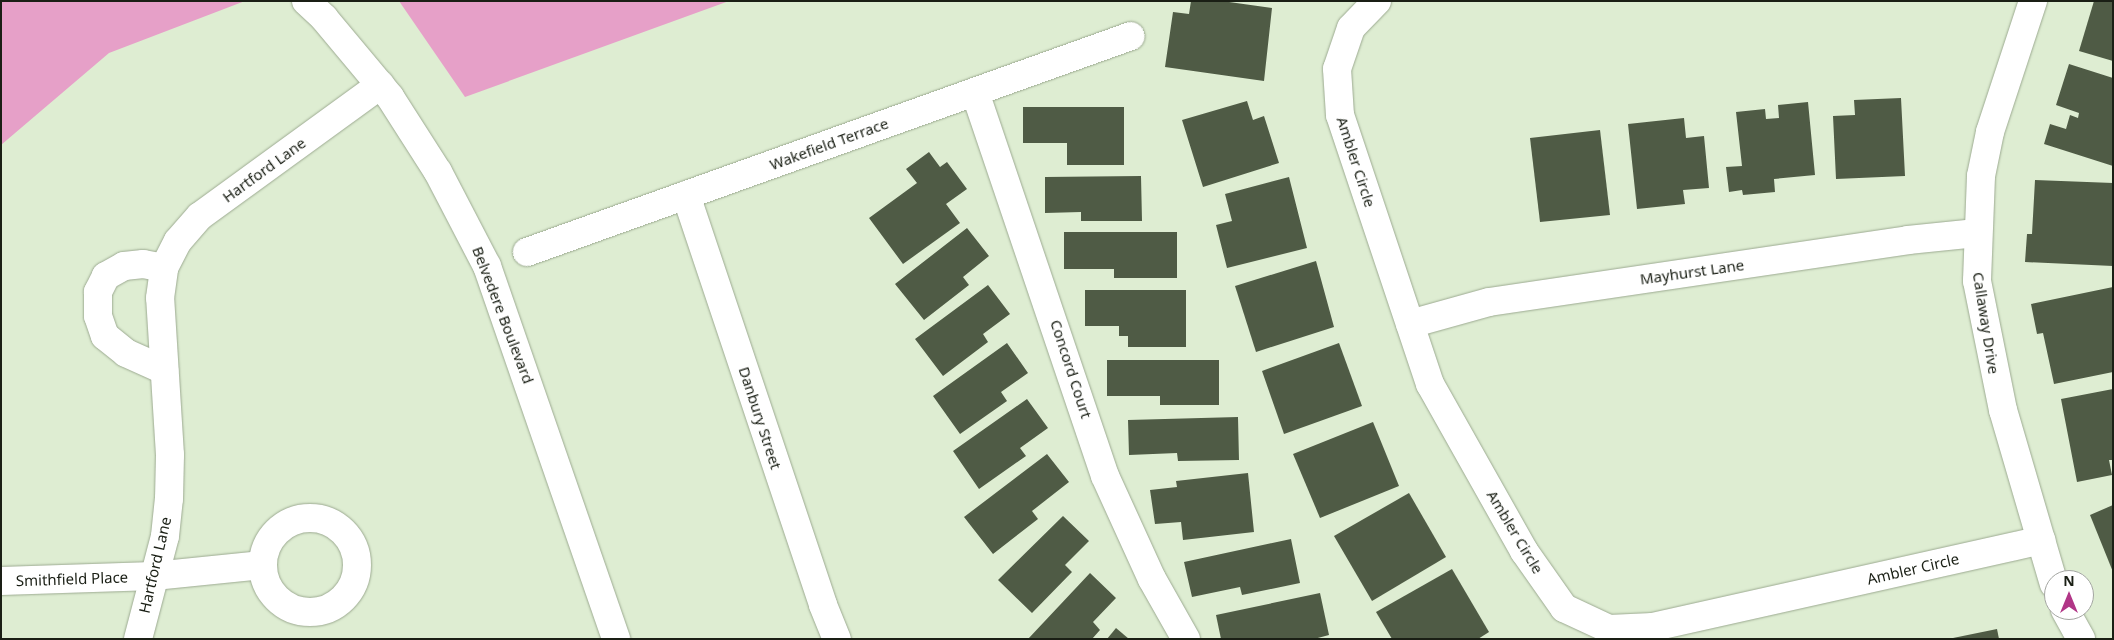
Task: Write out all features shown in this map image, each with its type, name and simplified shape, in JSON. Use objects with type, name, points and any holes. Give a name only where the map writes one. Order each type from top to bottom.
[{"type":"street","name":"Belvedere Boulevard","points":[[306,1],[324,18],[380,85],[438,172],[487,266],[616,639]]},
{"type":"street","name":"Ambler Circle","points":[[1376,1],[1351,28],[1337,69],[1340,115],[1430,384],[1524,551],[1564,608],[1609,629],[1654,627],[2041,540]]},
{"type":"street","name":"Callaway Drive","points":[[2034,1],[1990,132],[1981,176],[1977,234],[1977,281],[1986,339],[2002,410],[2050,570]]},
{"type":"street","name":"Wakefield Terrace","points":[[527,252],[1131,36]]},
{"type":"street","name":"Hartford Lane","points":[[138,639],[164,536],[169,499],[170,455],[160,298],[164,268],[178,241],[200,216],[380,85]]},
{"type":"street","name":"Concord Court","points":[[975,92],[1105,476],[1152,579],[1186,639]]},
{"type":"street","name":"Danbury Street","points":[[686,195],[823,605],[837,639]]},
{"type":"street","name":"Mayhurst Lane","points":[[1410,324],[1489,302],[1908,240],[1977,234]]},
{"type":"street","points":[[164,268],[143,264],[124,266],[106,276],[98,292],[98,316],[105,336],[126,353],[164,370]]},
{"type":"street","name":"Smithfield Place","points":[[1,581],[154,576],[262,565]]},
{"type":"street","points":[[2071,620],[2081,639]]},
{"type":"shaded area","points":[[1,1],[245,1],[109,53],[1,145]]},
{"type":"shaded area","points":[[399,1],[729,1],[465,97]]},
{"type":"building","points":[[1191,1],[1222,1],[1272,8],[1264,81],[1165,67],[1173,12],[1189,14]]},
{"type":"building","points":[[2094,1],[2113,1],[2113,61],[2079,51]]},
{"type":"building","points":[[2069,64],[2113,78],[2113,166],[2044,144],[2050,124],[2066,129],[2070,115],[2078,118],[2079,113],[2056,105]]},
{"type":"building","points":[[1901,98],[1905,176],[1836,179],[1833,116],[1855,115],[1854,100]]},
{"type":"building","points":[[1247,101],[1253,120],[1264,116],[1279,163],[1203,187],[1182,120]]},
{"type":"building","points":[[1808,102],[1815,175],[1774,179],[1775,192],[1743,195],[1742,190],[1729,192],[1726,167],[1742,166],[1736,112],[1765,109],[1766,119],[1779,118],[1778,105]]},
{"type":"building","points":[[1023,107],[1124,107],[1124,165],[1067,165],[1067,143],[1023,143]]},
{"type":"building","points":[[1684,118],[1686,138],[1704,136],[1709,188],[1683,190],[1685,204],[1637,209],[1628,124]]},
{"type":"building","points":[[1600,130],[1610,215],[1540,222],[1530,138]]},
{"type":"building","points":[[929,152],[940,167],[947,162],[967,189],[946,204],[960,223],[903,264],[869,218],[917,183],[906,169]]},
{"type":"building","points":[[1141,176],[1142,221],[1081,221],[1081,212],[1045,213],[1045,177]]},
{"type":"building","points":[[1289,177],[1307,248],[1227,268],[1216,225],[1232,221],[1225,194]]},
{"type":"building","points":[[2035,180],[2113,183],[2113,266],[2025,262],[2027,234],[2032,234]]},
{"type":"building","points":[[967,228],[989,256],[963,277],[969,285],[924,320],[895,284]]},
{"type":"building","points":[[1064,232],[1177,232],[1177,278],[1114,278],[1114,269],[1064,269]]},
{"type":"building","points":[[1316,261],[1334,327],[1256,352],[1235,286]]},
{"type":"building","points":[[988,285],[1010,314],[983,334],[988,342],[943,376],[915,339]]},
{"type":"building","points":[[2113,287],[2113,372],[2054,384],[2043,333],[2037,334],[2031,304]]},
{"type":"building","points":[[1085,290],[1186,290],[1186,347],[1128,347],[1128,336],[1119,336],[1119,326],[1085,326]]},
{"type":"building","points":[[1007,343],[1028,373],[1001,392],[1007,401],[960,434],[933,396]]},
{"type":"building","points":[[1339,343],[1362,406],[1284,434],[1262,371]]},
{"type":"building","points":[[1107,360],[1219,360],[1219,405],[1160,405],[1160,396],[1107,396]]},
{"type":"building","points":[[2113,389],[2113,460],[2109,460],[2112,475],[2077,482],[2061,399]]},
{"type":"building","points":[[1027,399],[1048,428],[1020,448],[1026,456],[979,489],[953,451]]},
{"type":"building","points":[[1238,417],[1239,460],[1178,461],[1177,453],[1129,455],[1128,420]]},
{"type":"building","points":[[1373,422],[1399,486],[1320,518],[1293,454]]},
{"type":"building","points":[[1047,454],[1069,482],[1032,511],[1038,519],[993,554],[964,517]]},
{"type":"building","points":[[1248,473],[1254,532],[1183,540],[1181,522],[1155,524],[1150,490],[1177,487],[1176,481]]},
{"type":"building","points":[[1409,493],[1446,557],[1372,601],[1334,536]]},
{"type":"building","points":[[2113,505],[2113,572],[2090,515]]},
{"type":"building","points":[[1063,516],[1089,541],[1065,565],[1072,572],[1032,613],[998,580]]},
{"type":"building","points":[[1291,539],[1300,583],[1242,595],[1240,587],[1192,597],[1184,562]]},
{"type":"building","points":[[1452,569],[1489,632],[1478,639],[1392,639],[1376,612]]},
{"type":"building","points":[[1090,573],[1116,598],[1093,622],[1100,630],[1092,639],[1028,639]]},
{"type":"building","points":[[1320,593],[1329,635],[1314,639],[1221,639],[1216,615]]},
{"type":"building","points":[[1116,628],[1129,639],[1107,639]]},
{"type":"building","points":[[1997,629],[1999,639],[1953,639],[1953,638]]}]
